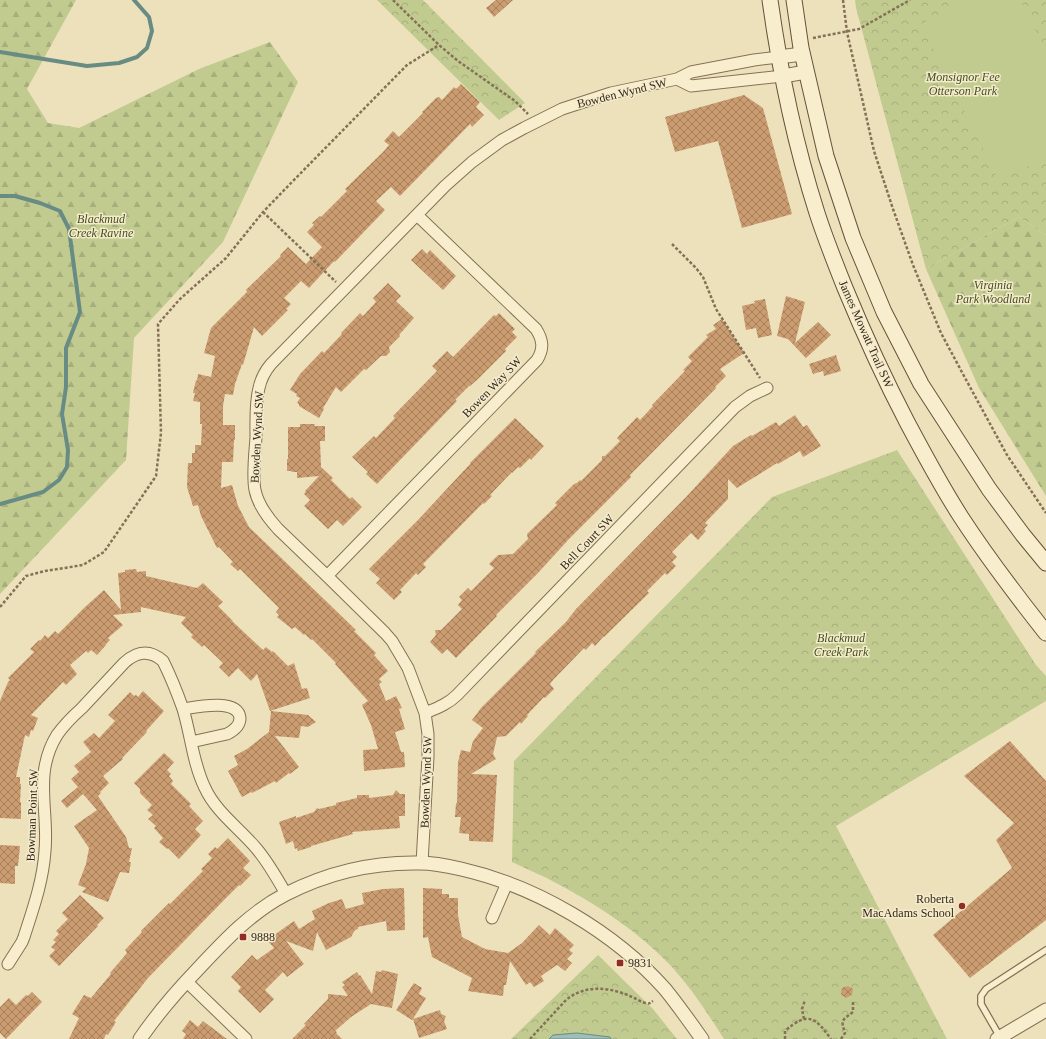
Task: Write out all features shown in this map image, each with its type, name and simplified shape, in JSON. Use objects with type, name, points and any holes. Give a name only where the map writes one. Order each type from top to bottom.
[{"type":"main road","name":"James Mowatt Trail SW","points":[[770,0],[776,43],[802,161],[832,257],[859,323],[890,389],[931,466],[961,517],[1045,632]]},
{"type":"main road","name":"James Mowatt Trail SW","points":[[794,0],[802,54],[826,156],[850,230],[884,312],[921,384],[989,490],[1046,563]]},
{"type":"street","name":"Bowden Wynd SW","points":[[422,863],[428,757],[428,734],[425,713],[408,668],[392,641],[375,622],[278,529],[264,512],[256,495],[254,480],[257,398],[261,381],[267,369],[456,175],[502,140],[562,109],[611,93],[677,79],[690,72],[754,60],[802,54]]},
{"type":"street","name":"Bowden Wynd SW","points":[[677,79],[691,86],[806,72]]},
{"type":"street","name":"Bowen Way SW","points":[[327,576],[537,360],[542,346],[542,339],[536,329],[417,215]]},
{"type":"street","name":"Bell Court SW","points":[[425,713],[452,701],[735,407],[750,396],[767,388]]},
{"type":"street","name":"Bowman Point SW","points":[[8,964],[22,942],[40,883],[44,863],[46,838],[43,789],[44,774],[51,748],[58,734],[68,722],[129,658],[138,654],[152,654],[163,661],[183,709],[200,777],[211,800],[256,848],[272,870],[286,894]]},
{"type":"street","points":[[183,709],[219,705],[228,706],[234,709],[240,718],[239,724],[232,732],[191,742]]},
{"type":"street","points":[[140,1039],[164,1006],[218,947],[244,922],[263,908],[286,894],[314,881],[338,873],[388,864],[422,863],[474,872],[507,883],[534,894],[584,921],[620,948],[664,989],[683,1012],[702,1039]]},
{"type":"street","points":[[492,918],[507,883]]},
{"type":"street","points":[[186,982],[246,1039]]},
{"type":"street","points":[[999,1038],[1046,1010]]},
{"type":"lane","points":[[999,1038],[981,1004],[980,996],[986,989],[1046,950]]},
{"type":"path","points":[[393,0],[439,45],[458,61],[515,101],[526,111]]},
{"type":"path","points":[[843,0],[847,32],[874,151],[913,265],[941,333],[1007,455],[1046,514]]},
{"type":"path","points":[[808,39],[859,29],[910,0]]},
{"type":"path","points":[[0,607],[26,576],[45,571],[83,565],[104,552],[156,476],[161,433],[158,324],[180,299],[226,258],[263,212],[407,65],[439,45]]},
{"type":"path","points":[[263,212],[344,289]]},
{"type":"path","points":[[672,244],[703,277],[716,309],[767,388]]},
{"type":"path","points":[[530,1039],[566,1000],[578,992],[594,988],[604,989],[624,994],[646,1003],[653,1001]]},
{"type":"path","points":[[804,1019],[802,1010],[805,1000]]},
{"type":"path","points":[[841,1039],[845,1033],[842,1022],[853,1012],[853,1000]]},
{"type":"path","points":[[785,1039],[785,1031],[797,1021],[804,1019],[818,1022],[831,1039]]},
{"type":"green space","name":"Blackmud Creek Ravine","points":[[0,0],[76,0],[27,89],[48,123],[79,128],[199,69],[270,42],[298,82],[223,242],[134,338],[126,460],[0,594]]},
{"type":"green space","points":[[377,0],[423,0],[525,103],[499,120]]},
{"type":"green space","name":"Monsignor Fee Otterson Park","points":[[855,0],[1046,0],[1046,235],[1019,217],[926,269]]},
{"type":"green space","points":[[968,0],[1020,0],[1046,51],[1046,157],[999,181],[921,24]]},
{"type":"green space","name":"Virginia Park Woodland","points":[[1019,217],[1046,235],[1046,496],[979,388],[926,269]]},
{"type":"green space","name":"Blackmud Creek Park","points":[[897,450],[1036,665],[1046,676],[1046,701],[836,826],[947,1039],[724,1039],[686,984],[672,967],[646,942],[587,900],[551,880],[512,862],[514,761],[772,497]]},
{"type":"green space","points":[[598,955],[653,1009],[677,1039],[511,1039]]},
{"type":"water","points":[[577,1033],[610,1037],[611,1039],[549,1039],[553,1035]]},
{"type":"building","points":[[496,0],[513,0],[494,17],[486,8]]},
{"type":"building","points":[[461,84],[480,102],[476,107],[484,115],[472,127],[470,124],[400,196],[391,187],[376,201],[385,210],[309,288],[301,281],[284,298],[291,304],[286,309],[288,310],[262,336],[254,327],[243,365],[242,364],[235,384],[233,395],[225,394],[223,406],[223,425],[235,425],[235,440],[233,462],[222,462],[221,488],[232,485],[238,506],[249,527],[356,630],[354,631],[376,653],[374,655],[388,671],[379,679],[382,682],[379,684],[386,701],[396,696],[402,708],[399,709],[405,729],[395,732],[401,752],[404,752],[405,767],[364,771],[363,750],[378,749],[371,725],[362,705],[368,701],[335,664],[336,663],[312,639],[311,640],[295,627],[292,629],[277,617],[279,615],[276,612],[279,608],[240,569],[238,571],[230,564],[233,562],[219,547],[217,548],[201,516],[198,505],[193,506],[187,487],[188,463],[192,463],[192,453],[195,453],[195,445],[201,445],[202,424],[200,424],[200,402],[193,401],[195,393],[193,393],[198,374],[211,377],[215,356],[204,353],[211,328],[247,292],[246,290],[281,256],[280,255],[288,247],[306,264],[322,247],[307,232],[314,225],[312,223],[320,216],[321,217],[347,191],[345,189],[383,152],[389,145],[384,141],[393,131],[399,137],[436,98],[439,97],[442,100],[454,87],[456,89]]},
{"type":"building","points":[[744,95],[763,108],[792,214],[742,228],[718,141],[675,152],[665,117]]},
{"type":"building","points":[[422,249],[427,254],[430,250],[456,276],[443,290],[411,260]]},
{"type":"building","points":[[388,283],[401,296],[396,301],[414,318],[389,347],[390,352],[386,356],[381,356],[366,370],[364,369],[341,392],[336,387],[323,408],[324,409],[319,418],[299,406],[297,403],[300,398],[296,396],[297,394],[290,390],[300,374],[322,351],[324,353],[360,313],[363,316],[376,302],[373,298]]},
{"type":"building","points":[[786,296],[805,302],[795,343],[818,322],[831,335],[806,358],[788,339],[777,336]]},
{"type":"building","points":[[765,299],[772,335],[758,338],[756,328],[746,330],[742,306],[755,303],[754,301]]},
{"type":"building","points":[[499,313],[515,329],[512,332],[517,337],[505,349],[506,351],[455,400],[457,401],[377,484],[366,474],[368,472],[352,457],[374,436],[376,438],[395,418],[393,416],[437,371],[432,366],[447,351],[453,357],[494,315],[496,316]]},
{"type":"building","points":[[722,319],[744,353],[720,369],[726,376],[715,387],[716,388],[630,475],[631,477],[569,539],[456,658],[447,649],[442,654],[430,642],[436,635],[435,630],[441,630],[462,609],[458,605],[462,600],[459,597],[468,588],[471,591],[494,568],[489,564],[498,555],[513,554],[528,539],[527,534],[557,505],[555,503],[574,484],[580,480],[581,481],[602,460],[602,456],[605,456],[620,441],[617,438],[637,417],[640,420],[653,406],[652,405],[685,371],[683,370],[692,361],[688,357],[708,337],[706,335],[716,329],[713,325]]},
{"type":"building","points":[[836,355],[841,371],[824,376],[823,371],[813,374],[809,364]]},
{"type":"building","points":[[795,415],[803,427],[807,425],[821,446],[803,457],[800,451],[778,464],[777,463],[737,488],[728,479],[728,499],[705,523],[708,525],[704,529],[706,531],[698,540],[691,533],[672,552],[677,557],[672,562],[676,566],[667,575],[665,573],[647,591],[649,593],[595,646],[592,643],[586,650],[584,648],[553,680],[550,684],[554,689],[527,715],[528,716],[521,724],[520,722],[506,736],[497,737],[493,754],[496,759],[471,774],[497,775],[493,842],[469,841],[469,834],[459,833],[461,817],[455,817],[457,803],[458,762],[461,750],[470,752],[473,741],[483,728],[472,720],[481,708],[566,622],[576,609],[687,496],[733,446],[776,422],[779,426]]},
{"type":"building","points":[[515,418],[544,446],[531,460],[530,458],[520,468],[518,467],[512,472],[490,495],[492,496],[484,504],[483,503],[423,564],[426,567],[418,575],[416,573],[400,590],[402,592],[394,600],[376,583],[380,579],[369,569]]},
{"type":"building","points":[[300,424],[325,426],[325,441],[320,441],[321,467],[333,478],[331,480],[350,499],[352,497],[362,507],[343,526],[337,520],[328,529],[304,506],[310,500],[304,494],[305,491],[319,476],[297,478],[297,472],[287,471],[288,427],[300,427]]},
{"type":"building","points":[[136,569],[137,572],[146,571],[146,576],[197,588],[203,583],[223,602],[218,606],[263,650],[266,647],[272,652],[273,651],[288,666],[294,663],[302,689],[307,688],[310,698],[270,711],[257,674],[251,681],[238,668],[229,677],[219,667],[223,663],[204,645],[202,647],[191,637],[193,635],[181,623],[186,617],[141,607],[141,612],[113,615],[123,625],[108,638],[110,640],[97,655],[91,650],[88,653],[86,651],[70,665],[77,674],[66,685],[63,682],[31,715],[38,718],[29,737],[25,735],[16,777],[20,777],[21,784],[21,819],[0,818],[0,701],[10,680],[8,678],[34,652],[30,649],[39,640],[40,641],[45,635],[48,638],[55,631],[58,634],[104,590],[121,610],[118,573],[125,572],[125,570]]},
{"type":"building","points":[[143,691],[164,711],[146,731],[147,732],[122,758],[123,759],[103,776],[109,783],[98,796],[126,837],[129,848],[132,848],[129,862],[131,862],[129,873],[120,872],[108,902],[82,892],[86,888],[78,885],[86,864],[89,848],[74,826],[97,810],[83,794],[67,808],[61,801],[78,787],[71,779],[79,772],[74,766],[91,752],[83,742],[94,733],[99,738],[115,721],[108,715],[130,692],[134,696],[136,695],[138,697]]},
{"type":"building","points":[[271,711],[308,715],[316,722],[308,727],[301,726],[299,738],[275,736],[299,767],[276,783],[275,781],[242,797],[228,771],[238,765],[234,756],[247,749],[269,732]]},
{"type":"building","points":[[1010,741],[1046,781],[1046,920],[970,978],[933,935],[1012,868],[996,840],[1014,823],[964,776]]},
{"type":"building","points":[[164,753],[174,762],[167,770],[171,774],[169,776],[173,781],[171,784],[191,804],[189,806],[203,821],[195,829],[201,835],[179,859],[168,848],[167,849],[159,842],[163,838],[154,828],[156,826],[148,819],[153,815],[147,810],[152,805],[140,793],[140,789],[134,783]]},
{"type":"building","points":[[396,790],[400,794],[405,794],[405,816],[399,816],[400,828],[352,832],[353,834],[298,851],[297,848],[295,849],[293,841],[286,844],[279,822],[314,812],[317,808],[319,809],[336,805],[336,803],[357,798],[357,795],[369,795],[369,798],[393,795]]},
{"type":"building","points":[[228,838],[250,861],[243,868],[251,875],[226,898],[148,978],[114,1021],[116,1022],[108,1035],[106,1034],[104,1039],[69,1039],[79,1018],[72,1014],[84,995],[91,998],[127,953],[125,950],[142,932],[141,931],[203,871],[201,869],[212,858],[208,854],[215,847],[217,849]]},
{"type":"building","points":[[0,845],[20,846],[18,866],[15,866],[15,884],[0,883]]},
{"type":"building","points":[[404,888],[405,930],[387,931],[386,921],[358,927],[351,937],[326,950],[317,932],[313,951],[286,941],[304,964],[287,977],[283,972],[265,990],[274,999],[260,1013],[238,991],[241,987],[231,977],[252,955],[257,960],[274,948],[267,940],[294,921],[299,929],[315,919],[312,911],[329,903],[342,899],[346,909],[364,904],[362,893],[383,889]]},
{"type":"building","points":[[423,888],[442,889],[442,894],[449,894],[449,898],[458,898],[458,915],[462,937],[485,949],[508,953],[522,943],[539,925],[550,935],[555,928],[574,945],[569,950],[573,953],[567,959],[572,963],[565,971],[557,965],[541,976],[544,981],[534,987],[530,982],[526,985],[510,961],[503,996],[468,991],[472,978],[432,957],[428,937],[423,938]]},
{"type":"building","points":[[80,895],[104,918],[59,966],[49,956],[55,950],[51,947],[56,942],[53,940],[59,934],[56,931],[68,919],[62,913]]},
{"type":"building","points":[[382,970],[398,974],[392,1008],[371,1004],[351,1017],[335,1031],[342,1039],[292,1039],[328,999],[328,994],[348,996],[342,987],[345,985],[342,982],[357,972],[372,994],[376,971],[381,972]]},
{"type":"building","points":[[414,983],[422,988],[419,994],[426,998],[412,1020],[396,1010]]},
{"type":"building","points":[[848,986],[853,989],[852,995],[846,998],[841,994],[842,988]]},
{"type":"building","points":[[32,992],[42,1002],[6,1039],[0,1033],[0,1007],[9,998],[16,1005],[26,995],[28,996]]},
{"type":"building","points":[[440,1010],[441,1014],[446,1016],[444,1021],[447,1029],[419,1038],[413,1019]]},
{"type":"building","points":[[190,1020],[198,1027],[203,1021],[227,1039],[183,1039],[186,1034],[182,1031]]},
{"type":"waterway","points":[[0,52],[87,66],[119,63],[137,57],[147,48],[152,31],[149,17],[134,0]]},
{"type":"waterway","points":[[0,196],[15,196],[40,203],[60,211],[69,229],[80,312],[66,348],[66,387],[62,414],[68,450],[67,467],[59,480],[43,492],[0,504]]},
{"type":"place","name":"Roberta MacAdams School","points":[[962,906]]},
{"type":"place","name":"9888","points":[[243,937]]},
{"type":"place","name":"9831","points":[[620,963]]}]
